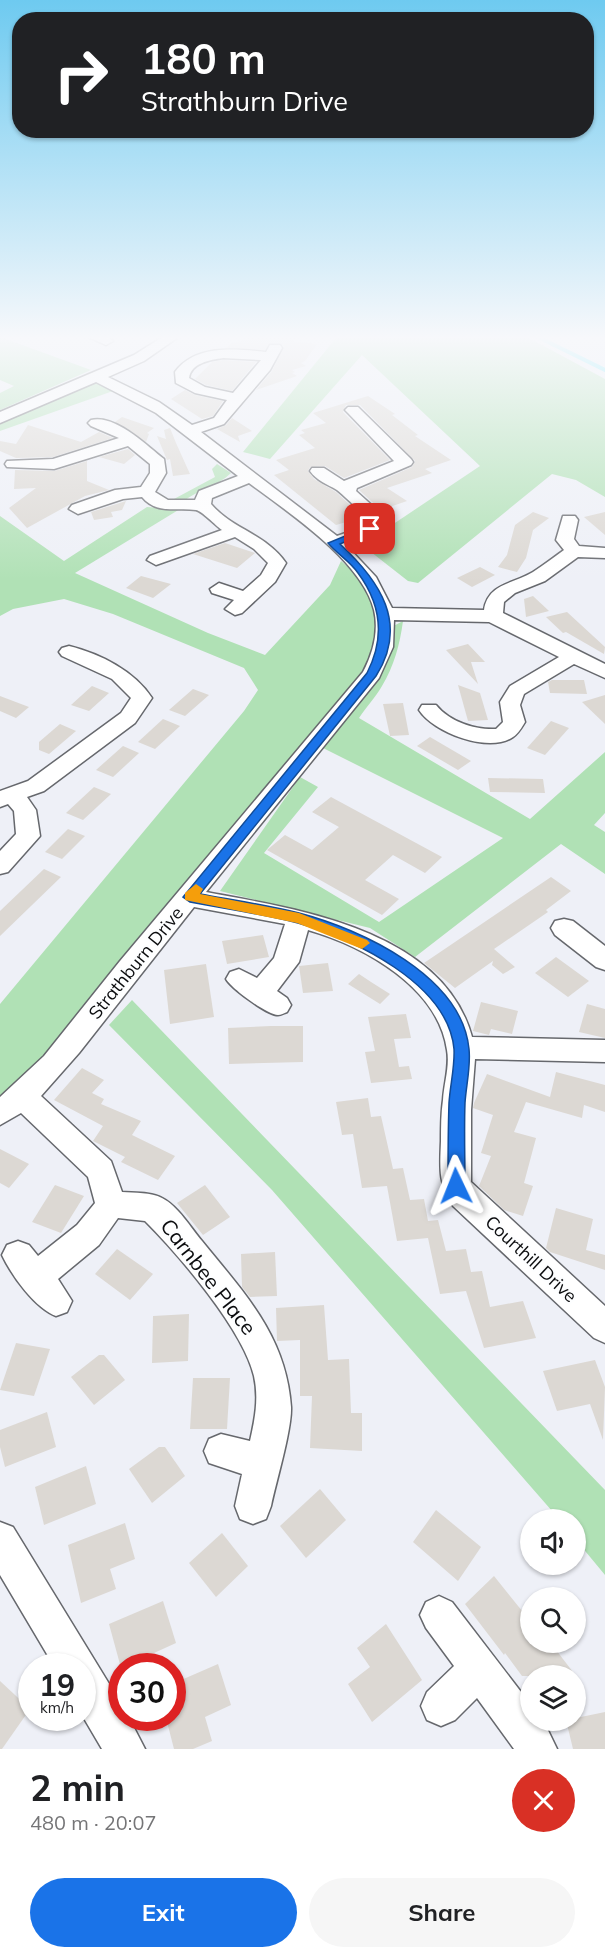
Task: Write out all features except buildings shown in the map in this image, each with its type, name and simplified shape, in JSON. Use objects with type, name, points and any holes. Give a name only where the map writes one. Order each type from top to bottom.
[{"type":"street","points":[[78,427],[95,420]]},
{"type":"street","points":[[97,420],[119,431],[155,458],[159,466],[146,492]]},
{"type":"street","name":"Strathburn Drive","points":[[11,1105],[57,1060],[127,970],[190,897],[372,674],[385,643],[384,614],[368,578],[333,543],[173,420]]},
{"type":"street","points":[[188,431],[219,420]]},
{"type":"street","points":[[342,423],[348,420]]},
{"type":"street","points":[[346,488],[357,480],[405,462],[363,420]]},
{"type":"street","points":[[6,464],[54,464],[130,440]]},
{"type":"street","points":[[318,471],[331,482],[346,488],[347,492],[376,518],[375,524],[360,534],[333,543]]},
{"type":"street","points":[[202,504],[205,495],[250,477]]},
{"type":"street","points":[[72,512],[121,494],[146,492],[153,499],[168,505],[202,504],[237,530],[264,546],[277,563],[268,578],[240,604],[219,589]]},
{"type":"street","points":[[569,520],[565,540],[574,551]]},
{"type":"street","points":[[151,561],[237,530]]},
{"type":"street","points":[[493,616],[495,602],[499,596],[508,589],[538,577],[574,551],[605,553]]},
{"type":"street","points":[[384,614],[493,616],[605,672]]},
{"type":"street","points":[[7,798],[36,786],[128,718],[142,698],[133,684],[117,672],[69,652]]},
{"type":"street","points":[[429,710],[436,720],[444,724],[493,737],[502,735],[514,722],[508,707],[510,698],[517,690],[574,656]]},
{"type":"street","points":[[0,866],[28,836],[25,810],[7,798]]},
{"type":"street","name":"Courthill Drive","points":[[190,897],[299,919],[351,937],[425,982],[441,999],[454,1023],[461,1048],[456,1135],[456,1186],[464,1197],[605,1327]]},
{"type":"street","points":[[259,992],[286,962],[299,919]]},
{"type":"street","points":[[564,928],[605,960]]},
{"type":"street","points":[[461,1048],[605,1051]]},
{"type":"street","points":[[11,1105],[101,1170],[110,1204],[105,1215],[91,1232],[27,1266],[56,1301]]},
{"type":"street","name":"Carnbee Place","points":[[110,1204],[153,1208],[237,1308],[260,1344],[271,1378],[274,1411],[253,1506]]},
{"type":"street","points":[[221,1451],[262,1461]]},
{"type":"street","points":[[0,1540],[68,1653]]},
{"type":"street","points":[[439,1615],[537,1749]]},
{"type":"street","points":[[441,1706],[479,1669]]},
{"type":"street","points":[[96,1700],[125,1749]]},
{"type":"green space","points":[[3,420],[32,420],[0,431],[0,421]]},
{"type":"green space","points":[[269,420],[305,420],[270,459],[243,452]]},
{"type":"green space","points":[[431,420],[605,420],[605,497],[576,480],[552,474],[418,583],[408,581],[362,545],[480,466]]},
{"type":"green space","points":[[217,464],[231,473],[220,482],[183,502],[174,499],[215,477],[212,469]]},
{"type":"green space","points":[[147,507],[180,509],[75,573],[208,633],[265,655],[330,585],[341,561],[358,579],[371,601],[376,638],[367,663],[350,688],[39,1064],[0,1100],[0,1004],[244,711],[258,690],[244,668],[113,614],[64,599],[13,609],[0,616],[0,516],[64,561]]},
{"type":"green space","points":[[403,621],[390,671],[380,690],[359,718],[530,819],[605,752],[605,813],[594,825],[605,832],[605,874],[561,844],[415,957],[370,928],[220,891],[300,777],[318,787],[264,853],[379,922],[503,838],[315,744],[372,674],[386,630]]},
{"type":"green space","points":[[132,1000],[605,1490],[605,1575],[586,1552],[586,1509],[550,1509],[272,1190],[109,1025]]},
{"type":"slow traffic","points":[[196,889],[190,897],[299,919],[362,943]]},
{"type":"route","points":[[370,529],[333,543],[361,569],[380,602],[386,630],[380,659],[372,674],[190,897],[299,919],[351,937],[404,967],[425,982],[441,999],[454,1023],[461,1048],[457,1102],[456,1186]]}]
